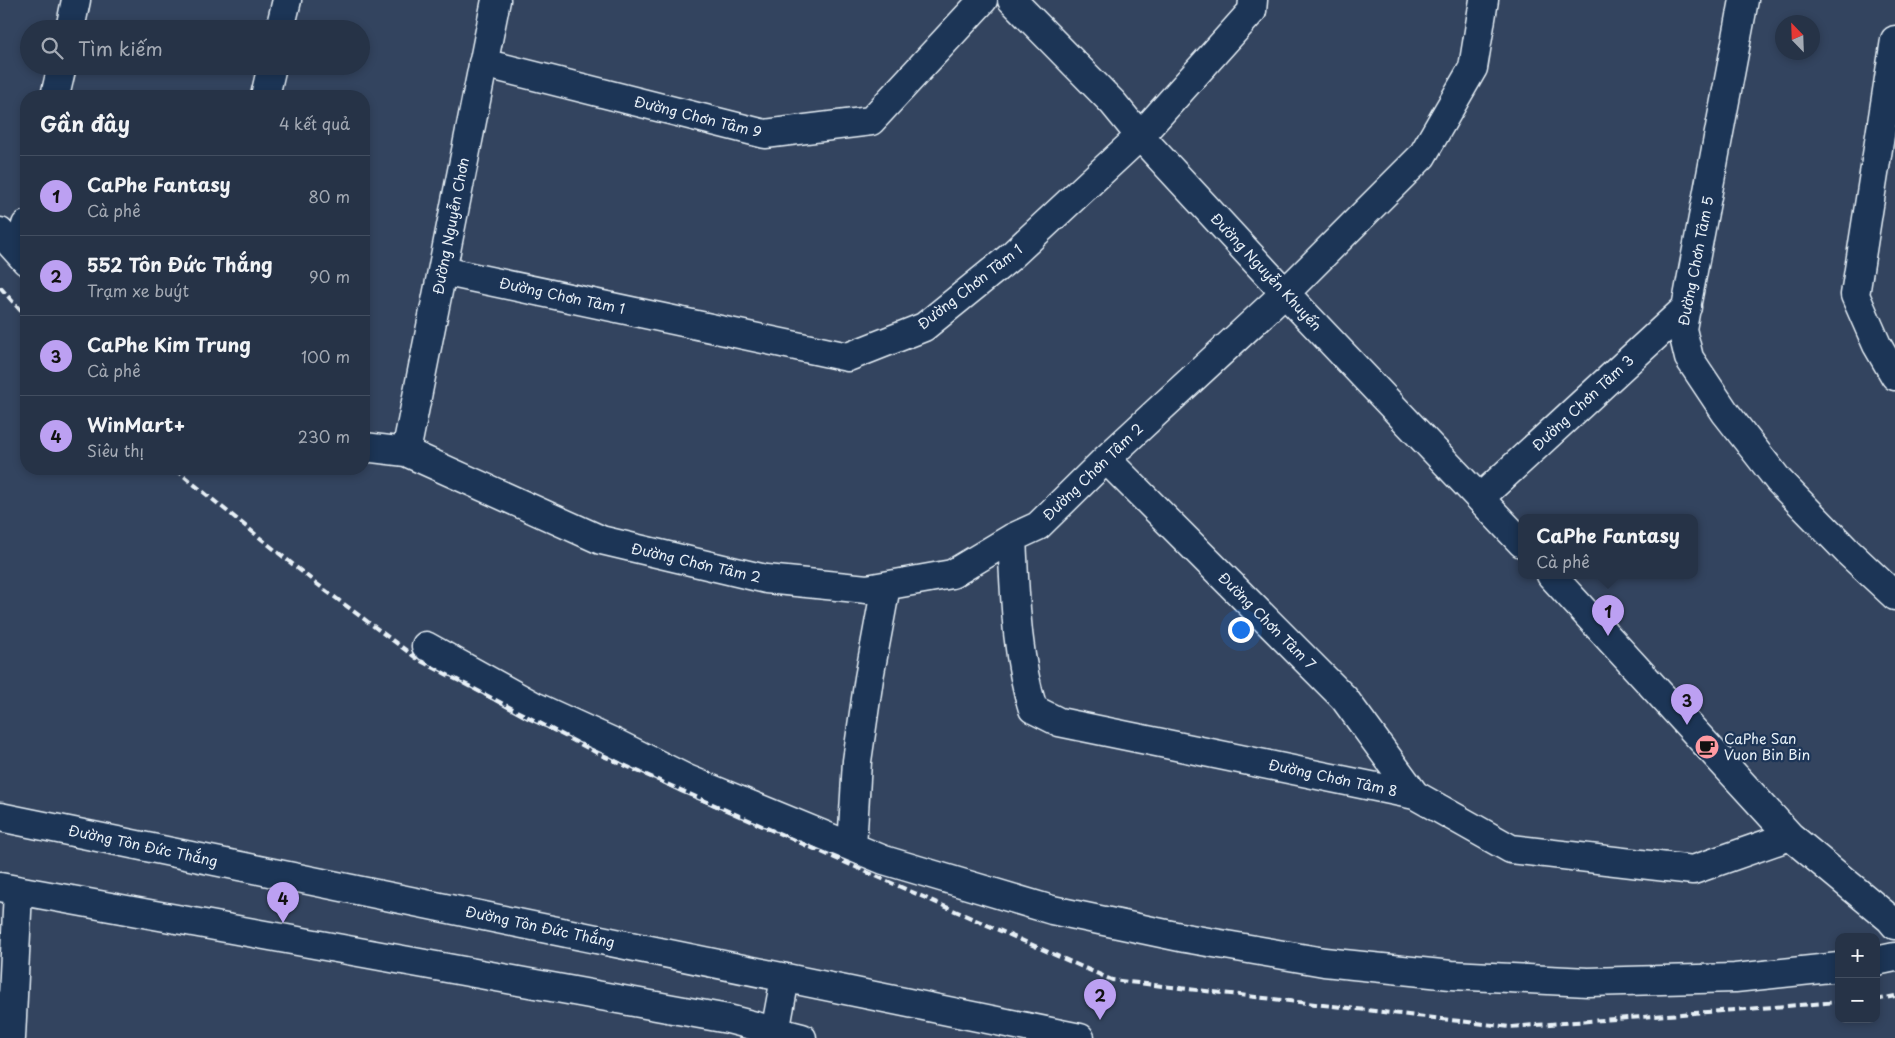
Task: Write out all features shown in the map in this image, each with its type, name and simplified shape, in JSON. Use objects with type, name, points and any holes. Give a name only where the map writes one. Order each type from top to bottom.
[{"type":"main road","points":[[72,20],[76,0]]},
{"type":"main road","points":[[282,20],[287,0]]},
{"type":"main road","name":"Đường Nguyễn Chơn","points":[[406,452],[496,0]]},
{"type":"main road","name":"Đường Chơn Tâm 9","points":[[483,63],[764,134],[871,121],[983,0]]},
{"type":"main road","name":"Đường Nguyễn Khuyến","points":[[1012,0],[1113,104],[1140,136],[1285,293],[1518,539]]},
{"type":"main road","name":"Đường Chơn Tâm 1","points":[[442,271],[848,358],[924,327],[1009,258],[1140,136],[1252,11],[1253,0]]},
{"type":"main road","name":"Đường Chơn Tâm 2","points":[[370,448],[406,452],[601,540],[766,579],[867,589],[952,574],[1012,538],[1038,526],[1106,458],[1285,293],[1422,156],[1473,68],[1484,0]]},
{"type":"main road","name":"Đường Chơn Tâm 5","points":[[1744,0],[1682,329],[1689,358],[1725,412],[1779,481],[1848,552],[1895,596]]},
{"type":"main road","points":[[1895,40],[1855,295],[1876,345],[1895,376]]},
{"type":"main road","points":[[56,90],[60,75]]},
{"type":"main road","points":[[266,90],[270,75]]},
{"type":"main road","points":[[0,232],[20,254]]},
{"type":"main road","name":"Đường Chơn Tâm 3","points":[[1480,498],[1687,307]]},
{"type":"main road","name":"Đường Chơn Tâm 7","points":[[1106,458],[1344,698],[1415,795]]},
{"type":"main road","name":"Đường Chơn Tâm 8","points":[[1012,538],[1016,607],[1026,687],[1034,709],[1059,722],[1415,795],[1511,849],[1693,870],[1790,836]]},
{"type":"main road","points":[[1555,579],[1790,836],[1893,921]]},
{"type":"main road","points":[[852,847],[856,762],[886,586]]},
{"type":"main road","points":[[426,646],[534,706],[687,779],[884,860],[1052,910],[1185,938],[1324,962],[1452,975],[1588,982],[1735,978],[1835,967]]},
{"type":"main road","name":"Đường Tôn Đức Thắng","points":[[0,817],[1080,1038]]},
{"type":"main road","points":[[11,1038],[9,889],[728,1019],[775,1034],[802,1038]]},
{"type":"main road","points":[[1880,960],[1895,957]]},
{"type":"main road","points":[[775,1034],[785,978]]},
{"type":"railway","points":[[0,287],[20,310]]},
{"type":"railway","points":[[182,475],[317,584],[419,660],[601,755],[1112,980],[1510,1027],[1835,1002]]},
{"type":"railway","points":[[1880,999],[1895,996]]},
{"type":"place","name":"CaPhe Fantasy","points":[[1608,636]]},
{"type":"place","name":"CaPhe Kim Trung","points":[[1687,725]]},
{"type":"place","name":"CaPhe San Vuon Bin Bin","points":[[1707,747]]},
{"type":"place","name":"WinMart+","points":[[283,923]]},
{"type":"place","name":"552 Tôn Đức Thắng","points":[[1100,1020]]}]
